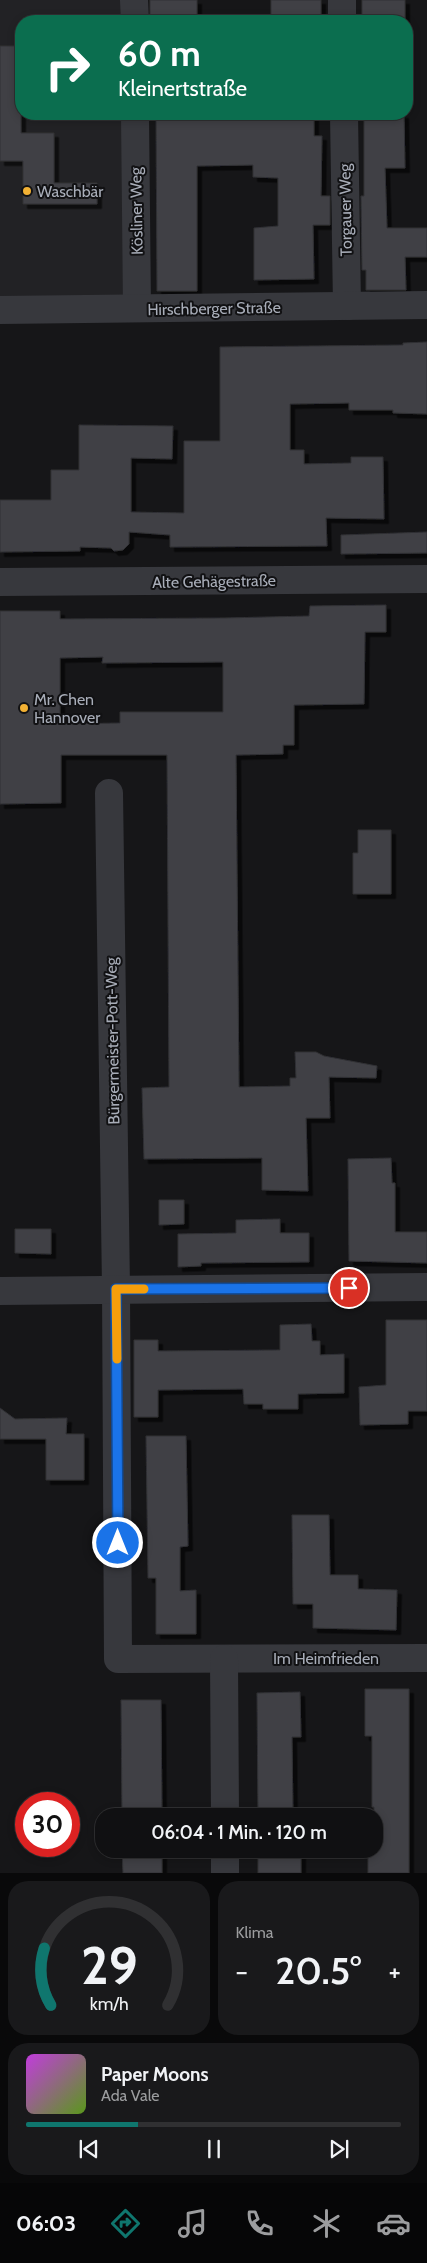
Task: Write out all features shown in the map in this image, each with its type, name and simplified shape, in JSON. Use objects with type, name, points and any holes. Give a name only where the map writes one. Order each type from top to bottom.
[{"type":"street","points":[[134,0],[135,15]]},
{"type":"street","points":[[342,0],[342,15]]},
{"type":"street","name":"Kösliner Weg","points":[[135,120],[137,308]]},
{"type":"street","name":"Torgauer Weg","points":[[344,120],[347,306]]},
{"type":"street","name":"Hirschberger Straße","points":[[0,310],[427,305]]},
{"type":"street","name":"Alte Gehägestraße","points":[[0,582],[427,579]]},
{"type":"street","name":"Bürgermeister-Pott-Weg","points":[[109,793],[116,1289],[118,1660],[224,1659]]},
{"type":"street","points":[[0,1291],[427,1287]]},
{"type":"street","name":"Im Heimfrieden","points":[[224,1659],[427,1658]]},
{"type":"street","points":[[224,1659],[225,1808]]},
{"type":"street","points":[[225,1858],[225,1873]]},
{"type":"shaded area","points":[[0,0],[125,0],[125,15],[15,15],[15,120],[126,120],[129,299],[0,303]]},
{"type":"building","points":[[150,0],[197,0],[197,15],[150,15]]},
{"type":"building","points":[[271,0],[321,0],[321,15],[271,15]]},
{"type":"building","points":[[362,0],[405,0],[405,15],[362,15]]},
{"type":"building","points":[[0,46],[15,46],[15,120],[21,120],[21,133],[54,133],[54,183],[97,183],[97,204],[23,204],[23,161],[0,161]]},
{"type":"building","points":[[156,120],[314,120],[314,136],[322,136],[321,196],[330,196],[330,225],[313,225],[314,279],[254,280],[254,228],[278,226],[278,178],[253,177],[253,165],[197,166],[197,291],[157,291]]},
{"type":"building","points":[[364,120],[404,120],[405,168],[385,168],[387,228],[427,228],[427,257],[405,257],[406,290],[366,290],[366,270],[362,270],[361,196],[364,196]]},
{"type":"building","points":[[427,342],[427,414],[393,413],[393,410],[349,410],[349,403],[290,404],[290,450],[304,450],[304,464],[351,463],[351,457],[383,457],[384,519],[326,518],[327,546],[170,547],[170,535],[129,532],[129,544],[123,550],[114,551],[111,548],[80,547],[80,551],[0,552],[0,500],[51,500],[51,470],[79,470],[79,425],[173,426],[172,459],[131,458],[131,512],[184,513],[184,441],[220,441],[220,347],[403,345],[403,343]]},
{"type":"building","points":[[427,532],[427,553],[341,554],[341,535]]},
{"type":"building","points":[[386,605],[386,632],[365,632],[364,704],[294,705],[294,745],[283,745],[283,754],[236,755],[239,1087],[290,1086],[290,1078],[296,1078],[295,1052],[316,1052],[324,1056],[377,1066],[376,1078],[329,1077],[330,1118],[306,1118],[308,1191],[262,1190],[262,1158],[144,1159],[142,1088],[169,1087],[167,755],[61,755],[61,803],[0,804],[0,611],[60,611],[60,619],[223,618],[309,616],[310,606]],"holes":[[[103,657],[102,663],[223,662],[223,712],[120,712],[120,723],[60,724],[60,658]]]},
{"type":"building","points":[[358,830],[391,830],[391,894],[353,894],[353,853],[358,853]]},
{"type":"building","points":[[391,1158],[392,1183],[395,1183],[395,1232],[427,1232],[427,1263],[349,1261],[348,1159]]},
{"type":"building","points":[[159,1200],[184,1200],[184,1224],[159,1225]]},
{"type":"building","points":[[280,1219],[280,1233],[309,1233],[309,1262],[201,1263],[201,1266],[178,1267],[178,1234],[236,1233],[236,1220]]},
{"type":"building","points":[[15,1229],[51,1229],[51,1254],[15,1253]]},
{"type":"building","points":[[386,1320],[427,1320],[427,1411],[408,1411],[408,1424],[360,1425],[359,1387],[386,1385]]},
{"type":"building","points":[[311,1324],[312,1341],[320,1341],[320,1355],[344,1354],[344,1393],[298,1394],[298,1409],[263,1409],[263,1404],[244,1404],[243,1389],[158,1390],[158,1417],[134,1417],[134,1340],[158,1340],[158,1351],[280,1350],[280,1325]]},
{"type":"building","points":[[0,1408],[15,1419],[67,1418],[66,1434],[84,1434],[84,1480],[46,1480],[46,1439],[0,1439]]},
{"type":"building","points":[[146,1436],[186,1436],[188,1546],[180,1547],[180,1591],[196,1590],[196,1634],[156,1634],[156,1578],[148,1578]]},
{"type":"building","points":[[292,1515],[329,1515],[330,1575],[358,1575],[358,1589],[397,1590],[396,1630],[313,1628],[313,1604],[293,1604]]},
{"type":"building","points":[[365,1689],[409,1689],[409,1873],[368,1873],[368,1858],[383,1858],[383,1808],[372,1807],[372,1736],[365,1736]]},
{"type":"building","points":[[300,1692],[301,1737],[292,1737],[293,1808],[258,1808],[257,1693]]},
{"type":"building","points":[[121,1700],[161,1700],[162,1808],[122,1808]]},
{"type":"building","points":[[122,1858],[162,1858],[162,1873],[123,1873]]},
{"type":"building","points":[[258,1858],[301,1858],[301,1873],[258,1873]]},
{"type":"slow traffic","points":[[117,1359],[116,1289],[144,1289]]},
{"type":"place","name":"Waschbär","points":[[27,191]]},
{"type":"place","name":"Mr. Chen Hannover","points":[[24,708]]},
{"type":"route","points":[[118,1543],[116,1289],[349,1288]]}]
